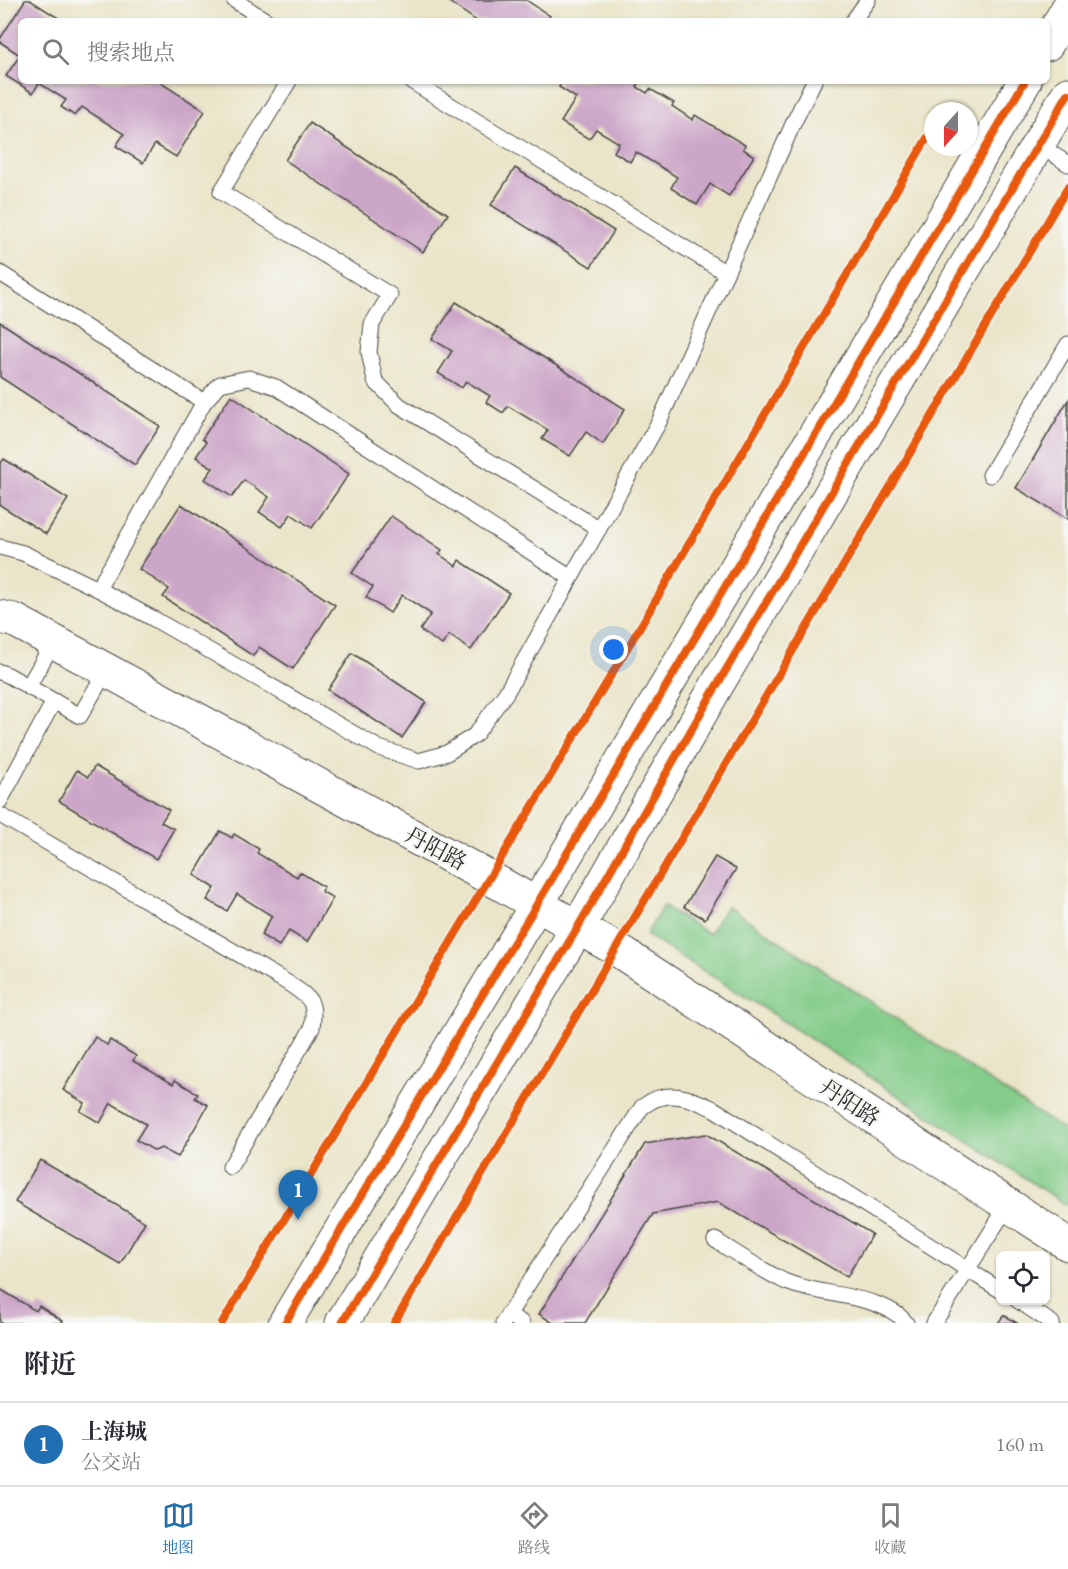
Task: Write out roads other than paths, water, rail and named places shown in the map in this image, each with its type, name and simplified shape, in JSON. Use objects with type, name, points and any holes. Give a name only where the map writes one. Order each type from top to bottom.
[{"type":"main road","points":[[1050,39],[1068,8]]},
{"type":"main road","points":[[285,1323],[537,904],[1023,84]]},
{"type":"main road","points":[[342,1323],[578,927],[717,685],[1057,123]]},
{"type":"main road","name":"丹阳路","points":[[0,616],[14,620],[106,669],[616,949],[1068,1244]]},
{"type":"lane","points":[[234,0],[262,18]]},
{"type":"lane","points":[[856,18],[868,0]]},
{"type":"lane","points":[[287,84],[221,192],[390,295],[372,324],[369,352],[375,381],[399,405],[599,529]]},
{"type":"lane","points":[[416,84],[726,273]]},
{"type":"lane","points":[[0,547],[23,554],[98,589],[379,748],[419,761],[447,753],[475,735],[506,693],[659,422],[813,84]]},
{"type":"lane","points":[[1057,123],[1068,164]]},
{"type":"lane","points":[[0,273],[204,402]]},
{"type":"lane","points":[[990,476],[1068,344]]},
{"type":"lane","points":[[98,589],[204,402],[220,384],[249,378],[276,387],[571,578]]},
{"type":"lane","points":[[28,687],[54,641]]},
{"type":"lane","points":[[0,672],[80,716],[106,669]]},
{"type":"lane","points":[[2,793],[54,700]]},
{"type":"lane","points":[[0,815],[307,996],[314,1010],[312,1028],[231,1167]]},
{"type":"lane","points":[[522,1323],[505,1319],[633,1119],[642,1107],[659,1097],[692,1098],[714,1109],[996,1287]]},
{"type":"lane","points":[[934,1323],[1008,1204]]},
{"type":"lane","points":[[715,1240],[784,1281],[882,1306],[901,1316],[906,1323]]},
{"type":"lane","points":[[1025,1305],[1052,1323]]},
{"type":"place","name":"上海城","points":[[298,1220]]}]
